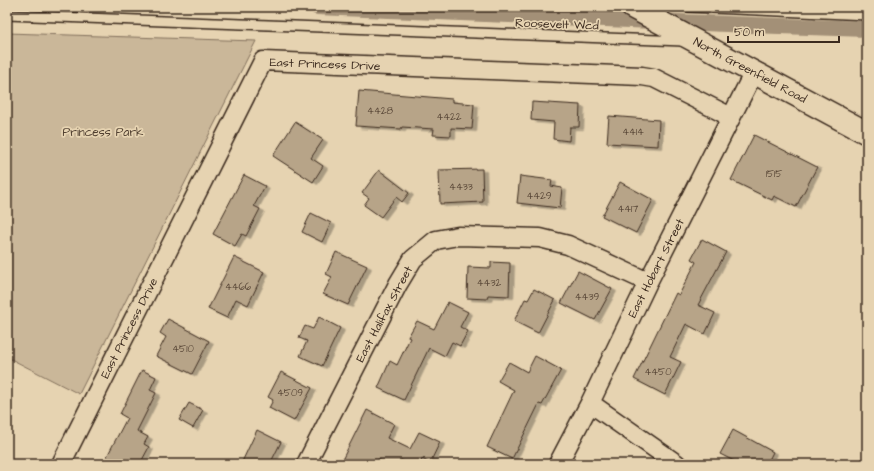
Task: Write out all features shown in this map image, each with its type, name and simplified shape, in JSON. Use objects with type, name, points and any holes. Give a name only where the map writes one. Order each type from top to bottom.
[{"type":"main road","name":"North Greenfield Road","points":[[633,8],[867,133]]},
{"type":"street","name":"East Princess Drive","points":[[61,464],[263,61],[642,76],[654,78],[731,117]]},
{"type":"street","name":"East Hobart Street","points":[[558,464],[590,403],[648,282],[754,72]]},
{"type":"street","name":"East Halifax Street","points":[[306,464],[398,284],[413,259],[436,240],[458,236],[540,238],[568,245],[648,282]]},
{"type":"street","points":[[590,403],[677,464]]},
{"type":"lane","points":[[689,7],[867,15]]},
{"type":"lane","name":"Roosevelt Wcd","points":[[7,15],[693,39]]},
{"type":"green space","name":"Princess Park","points":[[7,33],[256,41],[79,394],[7,357]]},
{"type":"building","points":[[359,91],[452,99],[452,102],[474,104],[472,129],[451,128],[451,136],[433,135],[434,129],[402,127],[401,129],[356,126]]},
{"type":"building","points":[[532,102],[580,105],[579,127],[570,127],[569,141],[553,139],[554,122],[531,120]]},
{"type":"building","points":[[609,116],[659,120],[658,146],[607,143]]},
{"type":"building","points":[[295,122],[323,140],[311,158],[323,166],[313,182],[273,156]]},
{"type":"building","points":[[754,135],[817,167],[796,207],[774,196],[772,200],[731,180]]},
{"type":"building","points":[[482,169],[483,202],[440,204],[439,170]]},
{"type":"building","points":[[379,170],[409,193],[402,202],[396,197],[381,217],[364,205],[369,198],[362,193]]},
{"type":"building","points":[[244,175],[265,186],[254,206],[260,209],[246,236],[242,234],[235,246],[213,234]]},
{"type":"building","points":[[520,176],[552,180],[551,186],[562,188],[560,208],[517,203]]},
{"type":"building","points":[[620,182],[653,200],[636,233],[602,216]]},
{"type":"building","points":[[311,213],[331,223],[322,242],[302,232]]},
{"type":"building","points":[[702,239],[726,252],[698,305],[715,313],[705,334],[686,324],[670,357],[681,362],[665,395],[634,379],[676,293],[679,295],[696,262],[691,259]]},
{"type":"building","points":[[336,252],[367,266],[348,305],[323,294],[332,277],[326,274]]},
{"type":"building","points":[[234,257],[264,272],[248,305],[236,299],[227,318],[208,309]]},
{"type":"building","points":[[491,262],[510,263],[509,296],[488,295],[487,299],[467,298],[468,267],[491,268]]},
{"type":"building","points":[[578,271],[612,289],[595,320],[561,303]]},
{"type":"building","points":[[534,289],[555,300],[538,333],[514,321],[525,299],[528,300]]},
{"type":"building","points":[[448,302],[468,312],[460,327],[468,331],[460,346],[452,342],[445,356],[429,348],[404,400],[378,388],[390,361],[397,365],[410,338],[408,337],[417,321],[434,329]]},
{"type":"building","points":[[319,317],[340,328],[322,366],[300,356],[307,341],[299,338],[305,326],[313,329]]},
{"type":"building","points":[[168,319],[209,341],[192,374],[156,356],[166,337],[160,333]]},
{"type":"building","points":[[535,356],[561,370],[542,405],[539,404],[512,459],[487,447],[514,390],[498,381],[509,362],[527,372]]},
{"type":"building","points":[[142,370],[156,377],[150,390],[156,393],[137,431],[148,437],[144,444],[149,447],[140,464],[103,464],[127,418],[120,414]]},
{"type":"building","points":[[281,372],[312,388],[294,421],[269,408],[273,400],[268,397]]},
{"type":"building","points":[[189,403],[203,410],[193,428],[179,420]]},
{"type":"building","points":[[367,410],[394,424],[387,438],[410,449],[419,432],[440,442],[430,463],[422,459],[420,464],[409,464],[401,460],[399,464],[387,464],[378,459],[375,464],[350,464],[342,460]]},
{"type":"building","points":[[257,430],[281,442],[270,464],[241,464]]},
{"type":"building","points":[[733,430],[773,452],[767,464],[740,464],[720,454]]},
{"type":"waterway","points":[[317,7],[867,29]]}]
